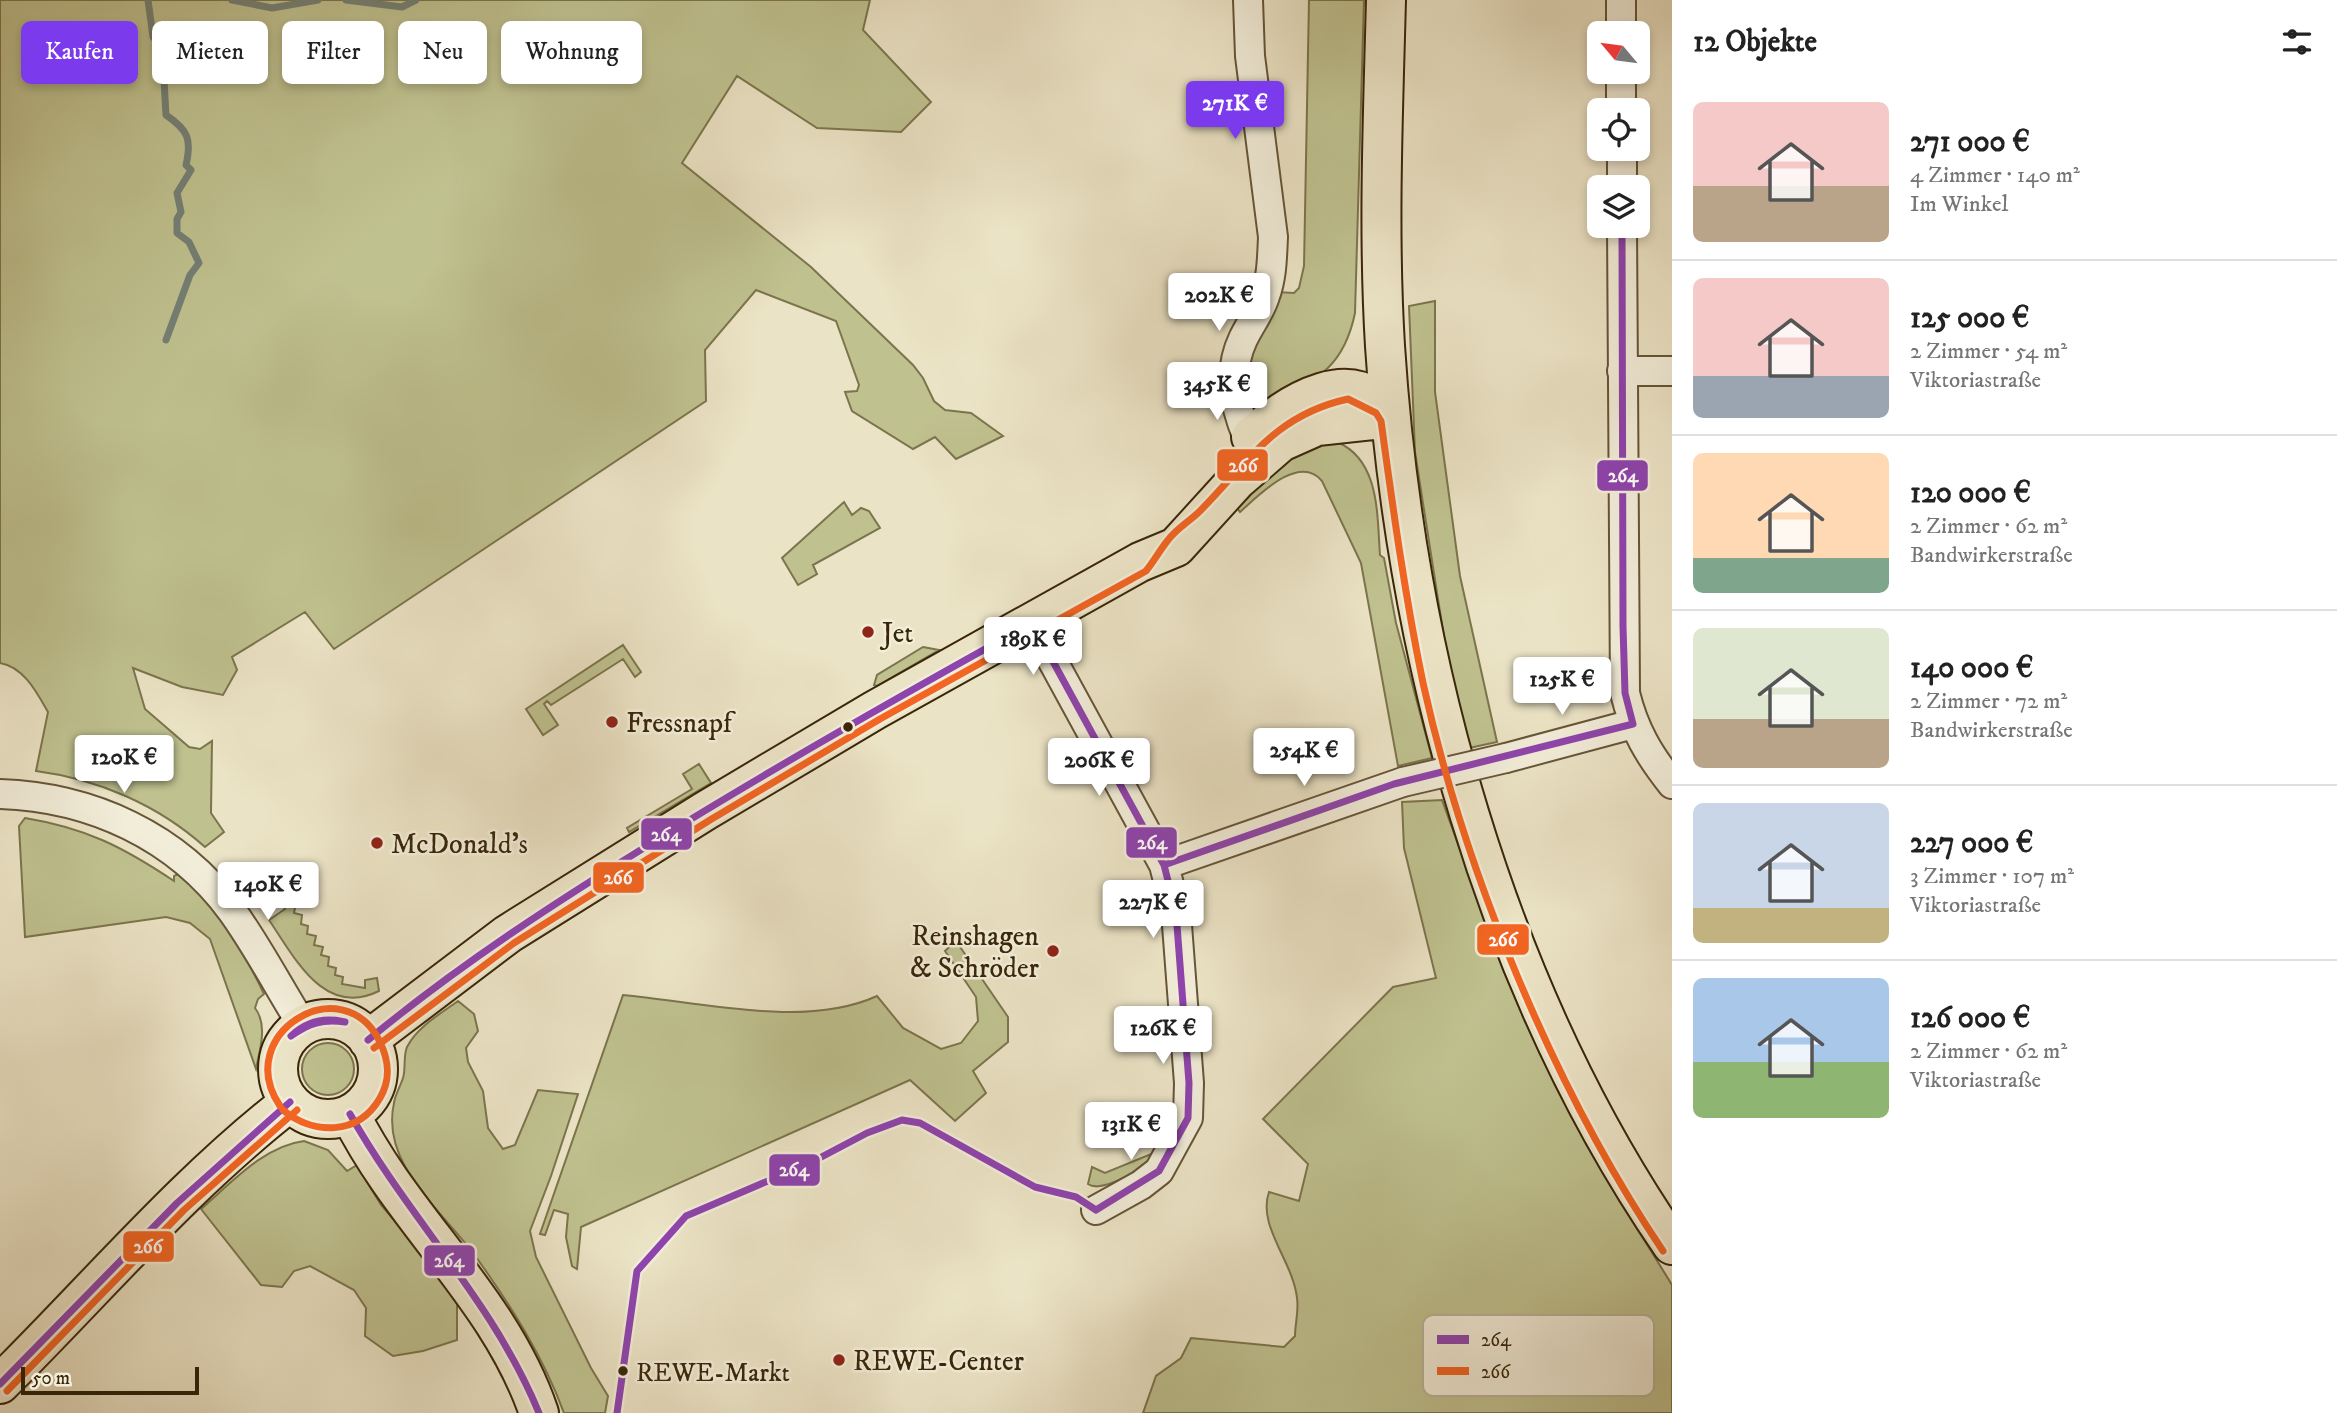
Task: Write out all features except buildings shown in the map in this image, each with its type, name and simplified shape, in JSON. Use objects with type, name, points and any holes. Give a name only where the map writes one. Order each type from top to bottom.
[{"type":"main road","points":[[1385,0],[1384,317],[1391,418],[1401,502],[1425,639],[1450,747],[1486,863],[1540,1002],[1594,1115],[1649,1211],[1672,1245]]},
{"type":"main road","points":[[1317,395],[1356,360],[1384,317]]},
{"type":"main road","points":[[368,1040],[451,975],[554,905],[859,720],[1140,562],[1162,530],[1254,449],[1280,414],[1317,395],[1348,388],[1361,391],[1384,406],[1391,418]]},
{"type":"main road","points":[[1254,449],[1318,426],[1391,418]]},
{"type":"main road","points":[[339,1020],[360,1031],[368,1040],[377,1063],[377,1075],[369,1097],[350,1114],[329,1119],[318,1118],[290,1102],[283,1091],[278,1067],[285,1043],[303,1026],[314,1021],[339,1020]]},
{"type":"main road","points":[[0,1384],[133,1244],[261,1125],[290,1102]]},
{"type":"main road","points":[[350,1114],[368,1149],[400,1199],[489,1311],[510,1345],[538,1413]]},
{"type":"street","points":[[1248,0],[1250,56],[1273,237],[1268,286],[1259,311],[1241,344],[1233,370],[1234,390],[1254,449]]},
{"type":"street","points":[[1621,0],[1621,21]]},
{"type":"street","points":[[1622,238],[1625,693],[1633,724],[1650,756],[1672,784]]},
{"type":"street","points":[[1622,371],[1672,371]]},
{"type":"street","points":[[1032,623],[1164,865],[1172,889],[1175,912],[1189,1083],[1188,1118],[1183,1132],[1159,1171],[1141,1185],[1096,1210]]},
{"type":"street","points":[[1164,865],[1330,804],[1403,782],[1633,724]]},
{"type":"street","points":[[0,793],[55,799],[95,810],[144,832],[174,852],[204,879],[232,912],[303,1026]]},
{"type":"green space","points":[[0,0],[870,0],[863,30],[931,102],[901,132],[817,128],[737,76],[682,163],[811,267],[913,365],[934,401],[945,410],[971,413],[1003,436],[956,459],[935,437],[913,449],[852,411],[845,392],[857,391],[859,385],[836,321],[756,290],[705,350],[706,401],[334,649],[305,612],[232,657],[237,670],[223,695],[182,687],[133,668],[145,709],[189,747],[200,749],[212,741],[211,813],[224,832],[205,847],[167,819],[126,796],[82,780],[36,771],[48,712],[23,675],[9,665],[0,663]]},
{"type":"green space","points":[[1309,0],[1364,0],[1355,313],[1349,334],[1332,364],[1307,384],[1256,410],[1250,406],[1244,374],[1277,292],[1294,293],[1299,288],[1304,266]]},
{"type":"green space","points":[[1435,301],[1435,392],[1460,576],[1497,742],[1469,748],[1446,650],[1415,452],[1409,306]]},
{"type":"green space","points":[[1337,442],[1351,450],[1369,475],[1376,506],[1380,555],[1384,558],[1396,623],[1432,758],[1398,766],[1361,563],[1322,481],[1313,474],[1291,474],[1268,488],[1240,512],[1237,508],[1270,474],[1293,456],[1320,444]]},
{"type":"green space","points":[[844,502],[852,515],[861,508],[869,511],[880,528],[813,565],[817,574],[798,585],[782,558]]},
{"type":"green space","points":[[623,645],[641,672],[635,677],[623,659],[551,705],[547,701],[544,704],[558,725],[543,735],[526,709]]},
{"type":"green space","points":[[923,647],[939,650],[877,686],[874,685],[877,675]]},
{"type":"green space","points":[[699,764],[711,783],[629,832],[627,828],[692,789],[683,774]]},
{"type":"green space","points":[[1442,800],[1489,930],[1541,1053],[1611,1186],[1672,1285],[1672,1413],[1143,1413],[1156,1376],[1181,1358],[1191,1338],[1284,1347],[1295,1336],[1297,1303],[1294,1284],[1272,1231],[1267,1205],[1269,1192],[1299,1201],[1308,1164],[1263,1119],[1393,987],[1436,978],[1404,848],[1402,802]]},
{"type":"green space","points":[[25,818],[86,833],[138,858],[174,881],[174,876],[180,873],[206,900],[228,929],[264,994],[258,999],[255,1008],[262,1029],[256,1069],[210,939],[190,923],[166,917],[25,937],[19,826]]},
{"type":"green space","points":[[254,867],[284,877],[281,891],[289,893],[287,901],[296,903],[294,913],[302,915],[301,924],[308,926],[307,934],[316,936],[314,945],[323,947],[321,955],[329,957],[328,966],[336,968],[335,975],[343,977],[342,984],[365,988],[365,980],[377,978],[379,991],[360,997],[342,997],[313,980],[289,951],[269,920],[285,909],[273,892],[256,903],[241,884]]},
{"type":"green space","points":[[956,941],[1008,1017],[1008,1042],[973,1071],[986,1093],[955,1121],[910,1080],[581,1227],[577,1269],[572,1266],[566,1237],[568,1214],[554,1210],[545,1235],[540,1234],[623,995],[785,1012],[849,1006],[877,996],[903,1028],[941,1049],[961,1043],[978,1021],[976,997],[945,951]]},
{"type":"green space","points":[[458,1001],[474,1014],[478,1031],[466,1048],[468,1062],[483,1091],[488,1128],[503,1149],[515,1145],[538,1090],[578,1094],[530,1231],[536,1257],[591,1368],[608,1396],[605,1413],[564,1413],[546,1371],[514,1313],[476,1257],[418,1186],[396,1147],[392,1126],[394,1103],[404,1074],[407,1047],[423,1027]]},
{"type":"green space","points":[[328,1043],[338,1045],[346,1051],[352,1059],[352,1079],[346,1087],[338,1093],[328,1095],[318,1093],[310,1087],[304,1079],[302,1069],[304,1059],[310,1051],[318,1045]]},
{"type":"green space","points":[[304,1141],[328,1150],[347,1171],[357,1165],[381,1205],[457,1294],[457,1340],[423,1351],[393,1356],[365,1336],[366,1308],[354,1290],[310,1266],[294,1271],[282,1287],[261,1285],[201,1209],[236,1177],[262,1158],[289,1144]]},
{"type":"green space","points":[[1156,1152],[1144,1165],[1114,1182],[1095,1186],[1088,1184],[1092,1167],[1105,1173]]},
{"type":"waterway","points":[[148,0],[153,37],[170,57],[164,80],[166,115],[184,131],[188,142],[186,165],[191,170],[177,193],[181,212],[177,219],[177,233],[189,242],[199,263],[190,275],[166,340]]},
{"type":"waterway","points":[[232,0],[272,8],[318,0]]},
{"type":"waterway","points":[[346,0],[402,7],[416,0]]},
{"type":"transit line","name":"264","points":[[1622,238],[1623,626],[1625,693],[1633,724]]},
{"type":"transit line","name":"266","points":[[374,1048],[514,943],[710,820],[880,719],[1146,571],[1172,536],[1200,511],[1265,442],[1301,416],[1348,399],[1376,413],[1381,421],[1405,585],[1423,683],[1463,829],[1489,903],[1518,978],[1585,1121],[1663,1251]]},
{"type":"transit line","name":"264","points":[[368,1040],[474,959],[622,861],[798,755],[1032,623],[1164,865],[1176,912],[1189,1083],[1188,1118],[1159,1171],[1096,1210]]},
{"type":"transit line","name":"264","points":[[1164,865],[1394,784],[1633,724]]},
{"type":"transit line","name":"266","points":[[280,1106],[269,1079],[270,1055],[280,1034],[298,1018],[319,1010],[342,1010],[363,1020],[380,1042],[388,1070],[384,1091],[371,1110],[360,1119],[335,1128],[308,1124],[283,1110]]},
{"type":"transit line","name":"264","points":[[291,1036],[316,1021],[345,1022]]},
{"type":"transit line","name":"264","points":[[291,1036],[316,1023],[345,1022]]},
{"type":"transit line","name":"264","points":[[0,1384],[177,1203],[290,1102]]},
{"type":"transit line","name":"266","points":[[7,1391],[184,1210],[297,1110]]},
{"type":"transit line","name":"264","points":[[350,1114],[398,1189],[475,1297],[520,1372],[539,1413]]},
{"type":"transit line","name":"264","points":[[617,1413],[637,1271],[686,1216],[810,1163],[867,1133],[902,1120],[920,1123],[1035,1187],[1076,1197],[1096,1210]]},
{"type":"place","name":"Jet","points":[[868,632]]},
{"type":"place","name":"Fressnapf","points":[[612,722]]},
{"type":"place","name":"McDonald's","points":[[377,843]]},
{"type":"place","name":"Reinshagen & Schröder","points":[[1053,951]]},
{"type":"place","name":"REWE-Center","points":[[839,1360]]},
{"type":"place","name":"REWE-Markt","points":[[623,1371]]}]
